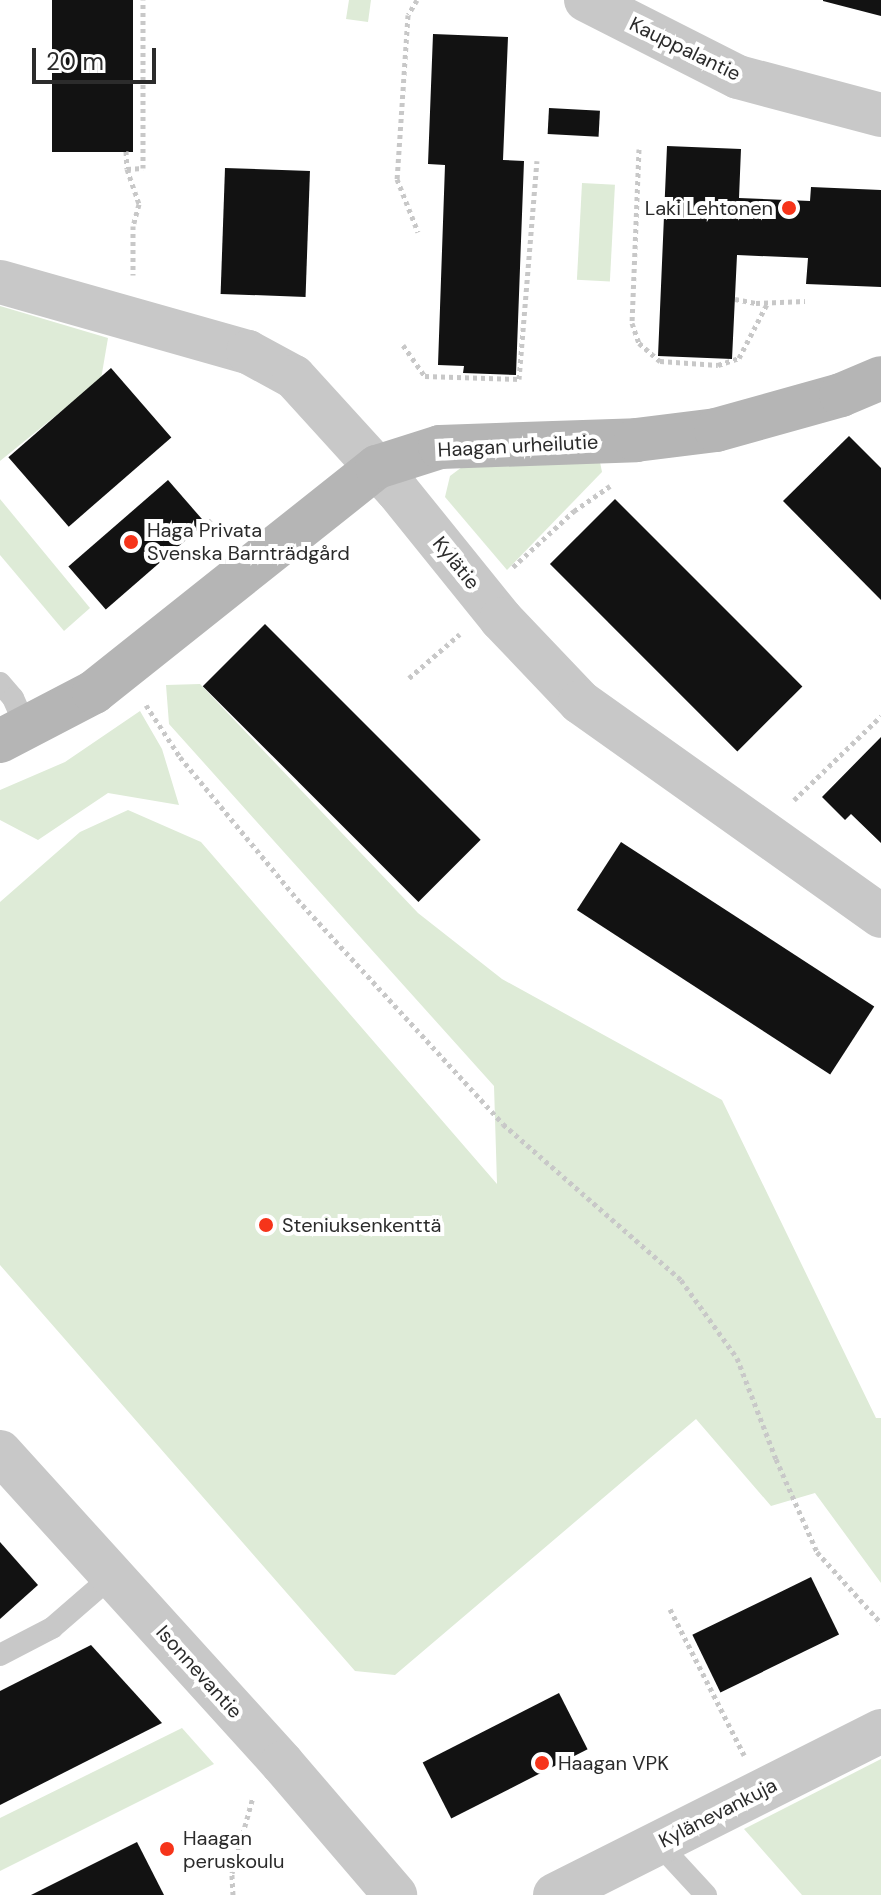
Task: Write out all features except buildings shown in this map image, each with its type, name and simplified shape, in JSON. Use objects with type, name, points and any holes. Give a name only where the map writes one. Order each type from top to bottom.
[{"type":"street","name":"Kauppalantie","points":[[586,0],[738,77],[881,115]]},
{"type":"street","name":"Kylätie","points":[[0,282],[248,352],[294,377],[377,467],[501,619],[580,702],[881,916]]},
{"type":"street","name":"Haagan urheilutie","points":[[13,736],[94,692],[377,467],[440,447],[636,440],[716,430],[841,395],[881,378]]},
{"type":"street","name":"Isonnevantie","points":[[0,1452],[282,1763],[395,1895]]},
{"type":"street","name":"Kylänevankuja","points":[[555,1895],[881,1731]]},
{"type":"lane","points":[[0,683],[13,698],[13,736]]},
{"type":"lane","points":[[0,1655],[52,1628],[112,1576]]},
{"type":"lane","points":[[658,1843],[706,1895]]},
{"type":"path","points":[[127,169],[143,168],[143,0]]},
{"type":"path","points":[[417,0],[408,15],[397,179],[418,232]]},
{"type":"path","points":[[639,149],[632,323],[639,343],[660,361],[718,365],[739,358],[768,302]]},
{"type":"path","points":[[126,151],[127,169],[139,204],[131,252]]},
{"type":"path","points":[[403,345],[425,376],[519,379],[537,161]]},
{"type":"path","points":[[735,299],[805,301]]},
{"type":"path","points":[[508,571],[574,511],[613,484]]},
{"type":"path","points":[[208,520],[223,537]]},
{"type":"path","points":[[409,678],[435,656]]},
{"type":"path","points":[[144,701],[180,757],[297,899],[503,1124],[681,1280],[737,1358],[817,1552],[881,1623]]},
{"type":"path","points":[[792,801],[881,716]]},
{"type":"path","points":[[670,1609],[762,1790]]},
{"type":"path","points":[[233,1895],[232,1873],[253,1794],[282,1763]]},
{"type":"green space","points":[[349,0],[371,0],[368,22],[346,19]]},
{"type":"green space","points":[[582,183],[615,185],[610,282],[577,280]]},
{"type":"green space","points":[[0,306],[108,338],[101,379],[0,461]]},
{"type":"green space","points":[[600,462],[602,472],[507,570],[445,497],[450,476],[462,467]]},
{"type":"green space","points":[[0,499],[90,608],[64,631],[0,555]]},
{"type":"green space","name":"Steniuksenkenttä","points":[[200,684],[418,913],[502,979],[722,1100],[876,1418],[881,1418],[881,1583],[815,1493],[771,1506],[696,1419],[395,1675],[355,1671],[0,1265],[0,902],[80,832],[128,810],[201,842],[497,1184],[494,1086],[169,724],[166,685]]},
{"type":"green space","points":[[140,711],[162,749],[179,805],[108,793],[38,840],[0,820],[0,790],[65,762]]},
{"type":"green space","points":[[182,1728],[214,1764],[0,1871],[0,1818]]},
{"type":"green space","points":[[881,1759],[881,1895],[802,1895],[744,1829]]},
{"type":"place","name":"Laki Lehtonen","points":[[789,208]]},
{"type":"place","name":"Haga Privata Svenska Barnträdgård","points":[[131,542]]},
{"type":"place","name":"Steniuksenkenttä","points":[[266,1225]]},
{"type":"place","name":"Haagan VPK","points":[[542,1763]]},
{"type":"place","name":"Haagan peruskoulu","points":[[167,1849]]}]
